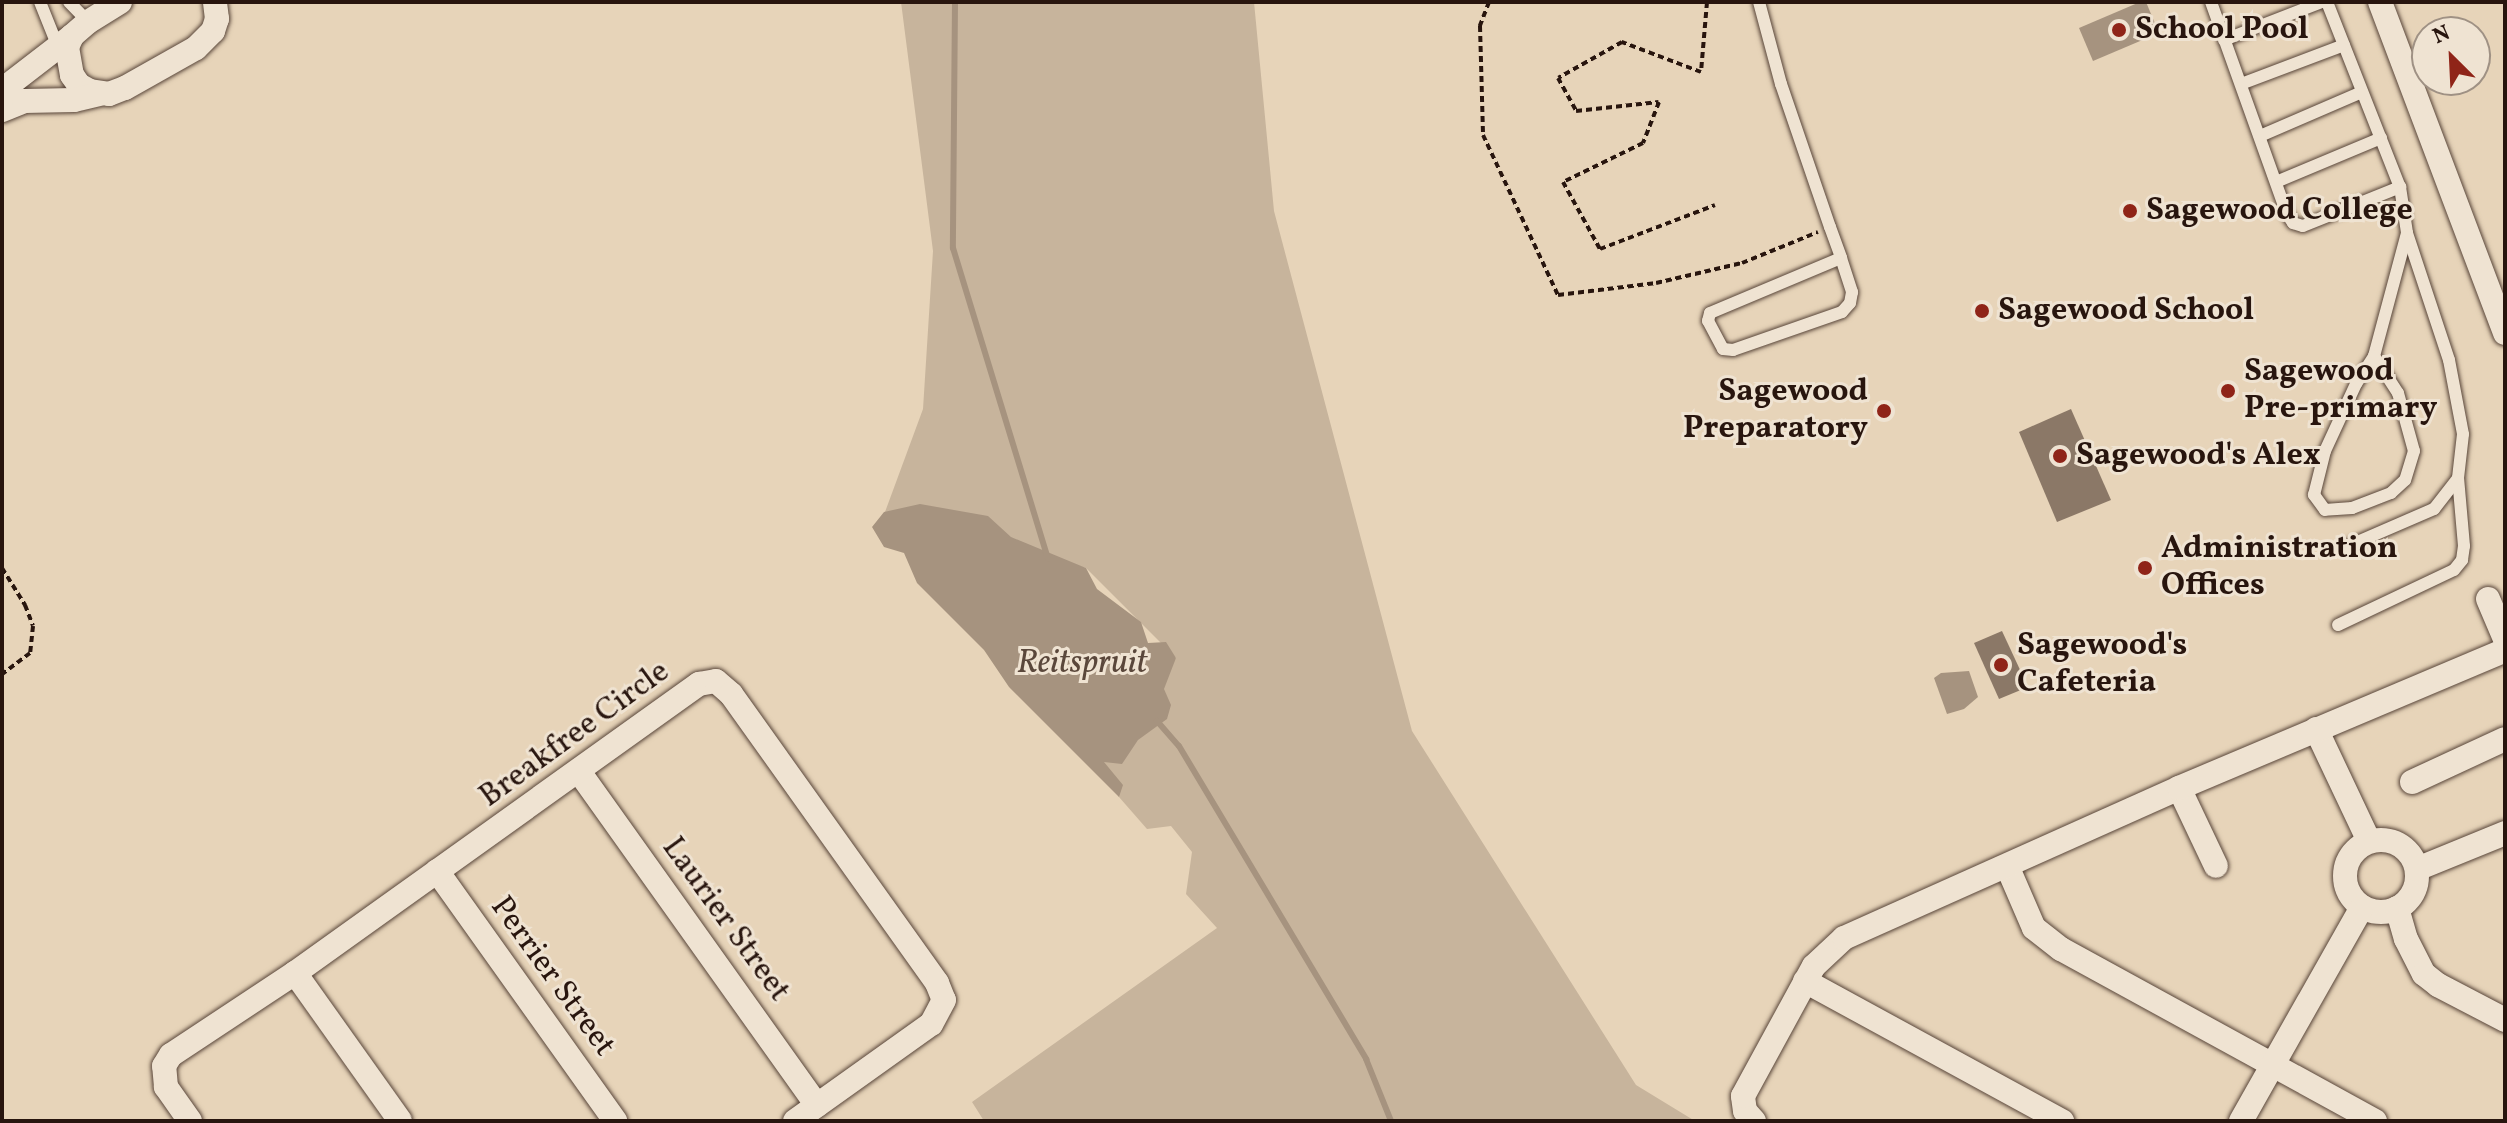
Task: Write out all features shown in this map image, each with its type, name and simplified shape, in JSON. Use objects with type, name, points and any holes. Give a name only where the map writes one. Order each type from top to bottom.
[{"type":"street","points":[[2,90],[120,2]]},
{"type":"street","points":[[2,110],[24,101],[74,100],[125,88],[196,48],[213,31],[217,19],[215,2]]},
{"type":"street","points":[[2380,2],[2505,333]]},
{"type":"street","points":[[73,35],[67,47],[72,75],[79,85],[100,94]]},
{"type":"street","points":[[2488,599],[2505,639]]},
{"type":"street","points":[[1754,1121],[1745,1111],[1743,1096],[1805,981],[1824,953],[1844,938],[2008,868],[2179,788],[2505,650]]},
{"type":"street","name":"Breakfree Circle","points":[[190,1121],[166,1087],[164,1066],[171,1055],[295,973],[706,682],[723,686],[749,719],[937,983],[944,1000],[931,1024],[795,1121]]},
{"type":"street","points":[[2316,729],[2369,841]]},
{"type":"street","points":[[2412,782],[2505,739]]},
{"type":"street","name":"Laurier Street","points":[[580,773],[817,1105]]},
{"type":"street","points":[[2179,788],[2216,866]]},
{"type":"street","points":[[2417,869],[2505,833]]},
{"type":"street","points":[[2379,839],[2400,844],[2408,851],[2417,869],[2414,892],[2397,908],[2373,912],[2362,907],[2347,889],[2345,866],[2350,856],[2369,841],[2379,839]]},
{"type":"street","points":[[2008,868],[2028,917],[2041,934],[2061,949],[2375,1121]]},
{"type":"street","name":"Perrier Street","points":[[437,871],[615,1121]]},
{"type":"street","points":[[2241,1121],[2362,907]]},
{"type":"street","points":[[2397,908],[2406,939],[2424,974],[2438,985],[2505,1020]]},
{"type":"street","points":[[295,973],[400,1121]]},
{"type":"street","points":[[1805,981],[2062,1121]]},
{"type":"lane","points":[[40,2],[73,35]]},
{"type":"lane","points":[[69,2],[73,35]]},
{"type":"lane","points":[[1759,2],[1781,84],[1841,258],[1852,292],[1850,303],[1842,312],[1733,350],[1723,349],[1708,321],[1710,313],[1841,258]]},
{"type":"lane","points":[[2211,2],[2287,214],[2293,223],[2303,226],[2400,187]]},
{"type":"lane","points":[[2224,40],[2325,2],[2400,187],[2407,233],[2449,360],[2463,434],[2458,478],[2464,546],[2462,560],[2454,570],[2338,625]]},
{"type":"lane","points":[[2241,84],[2344,45]]},
{"type":"lane","points":[[2260,136],[2362,92]]},
{"type":"lane","points":[[2276,182],[2381,138]]},
{"type":"lane","points":[[2374,356],[2398,393],[2413,438],[2414,451],[2405,480],[2391,493],[2352,508],[2325,510],[2314,495],[2325,451],[2356,384],[2374,356],[2407,233]]},
{"type":"lane","points":[[2346,547],[2434,509],[2458,478]]},
{"type":"path","points":[[1489,2],[1480,26],[1483,135],[1558,295],[1656,283],[1742,263],[1830,227]]},
{"type":"path","points":[[1707,2],[1701,72],[1622,42],[1558,78],[1576,111],[1659,102],[1643,143],[1563,182],[1600,249],[1715,205]]},
{"type":"path","points":[[2,568],[25,605],[33,626],[30,653],[2,674]]},
{"type":"shaded area","name":"Reitspruit","points":[[901,2],[1254,2],[1274,211],[1412,731],[1636,1085],[1695,1121],[984,1121],[972,1102],[1217,928],[1186,894],[1192,852],[1171,826],[1147,829],[1119,797],[1103,761],[1176,658],[1086,568],[885,512],[923,409],[933,251]]},
{"type":"water","name":"School Pool","points":[[2146,2],[2159,33],[2093,61],[2079,28]]},
{"type":"water","name":"Reitspruit","points":[[920,504],[988,516],[1011,537],[1086,568],[1097,589],[1141,622],[1148,643],[1166,642],[1176,658],[1164,689],[1171,705],[1167,719],[1138,740],[1122,764],[1104,762],[1123,785],[1119,797],[1009,687],[984,650],[917,583],[904,553],[884,547],[872,527],[884,512]]},
{"type":"water","points":[[1969,671],[1978,697],[1964,709],[1947,714],[1934,678],[1941,673]]},
{"type":"building","name":"Sagewood's Alex","points":[[2071,409],[2111,500],[2057,522],[2019,432]]},
{"type":"building","name":"Sagewood's Cafeteria","points":[[2002,631],[2028,687],[1999,699],[1974,643]]},
{"type":"waterway","name":"Reitspruit","points":[[955,2],[953,248],[1048,559]]},
{"type":"waterway","name":"Reitspruit","points":[[1157,721],[1179,746],[1366,1059],[1391,1121]]},
{"type":"place","name":"School Pool","points":[[2119,30]]},
{"type":"place","name":"Sagewood College","points":[[2130,211]]},
{"type":"place","name":"Sagewood School","points":[[1982,311]]},
{"type":"place","name":"Sagewood Pre-primary","points":[[2228,391]]},
{"type":"place","name":"Sagewood Preparatory","points":[[1884,411]]},
{"type":"place","name":"Sagewood's Alex","points":[[2060,456]]},
{"type":"place","name":"Administration Offices","points":[[2145,568]]},
{"type":"place","name":"Sagewood's Cafeteria","points":[[2001,665]]}]
